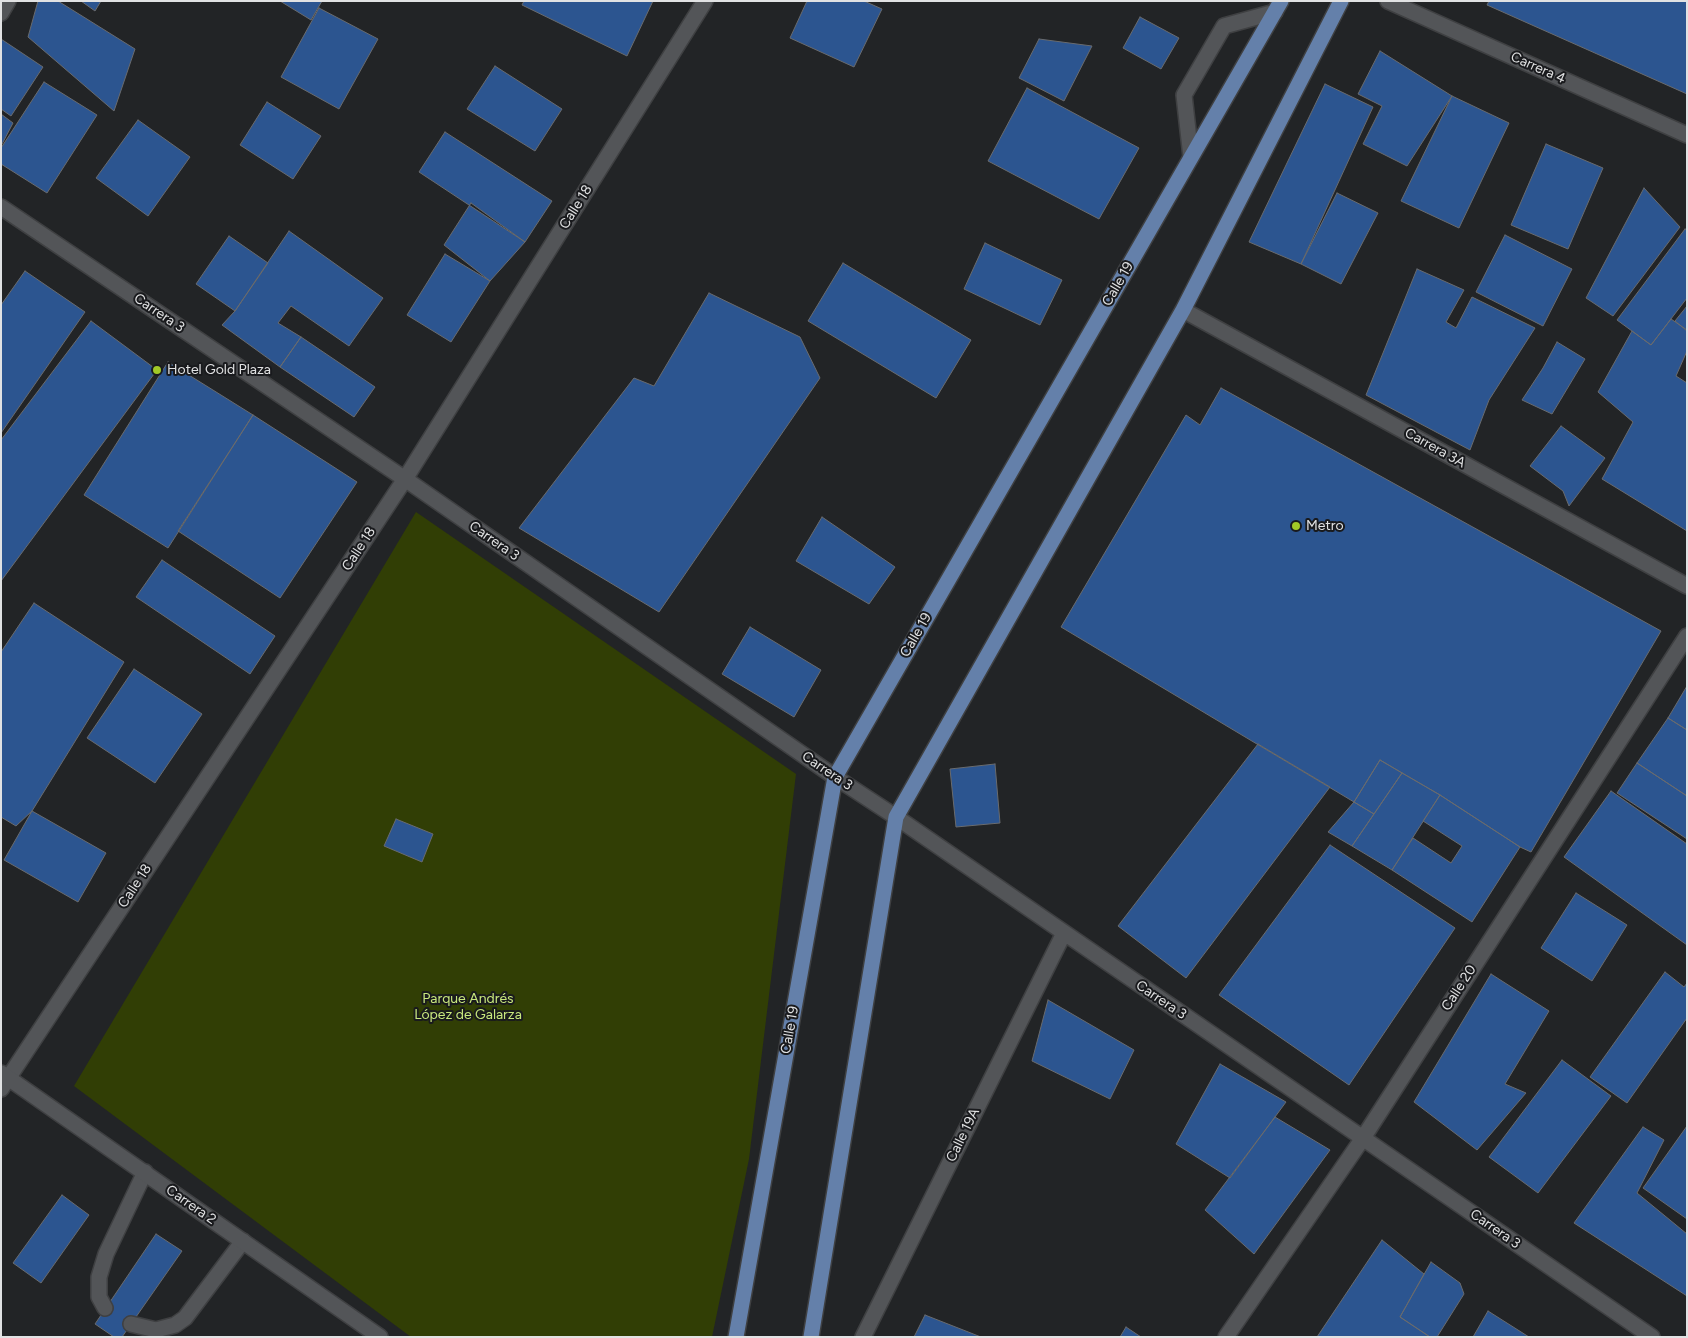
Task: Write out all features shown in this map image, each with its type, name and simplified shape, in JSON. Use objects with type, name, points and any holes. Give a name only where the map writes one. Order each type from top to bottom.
[{"type":"main road","points":[[811,1337],[896,817],[1184,310],[1341,1]]},
{"type":"main road","name":"Calle 19","points":[[736,1337],[834,777],[1278,7]]},
{"type":"street","points":[[1,13],[8,1]]},
{"type":"street","name":"Calle 18","points":[[4,1080],[405,479],[705,1]]},
{"type":"street","name":"Carrera 4","points":[[1388,1],[1687,136]]},
{"type":"street","points":[[1191,157],[1184,96],[1224,26],[1278,7]]},
{"type":"street","name":"Carrera 3","points":[[1,208],[405,479],[834,777],[896,817],[1652,1337]]},
{"type":"street","name":"Carrera 3A","points":[[1184,310],[1687,586]]},
{"type":"street","name":"Calle 20","points":[[1226,1337],[1362,1138],[1687,636]]},
{"type":"street","name":"Calle 19A","points":[[863,1337],[1064,933]]},
{"type":"street","name":"Carrera 2","points":[[4,1080],[144,1172],[380,1337]]},
{"type":"street","points":[[105,1308],[98,1297],[98,1277],[106,1254],[144,1172]]},
{"type":"street","points":[[131,1324],[156,1330],[175,1325],[185,1318],[243,1241]]},
{"type":"green space","name":"Parque Andrés López de Galarza","points":[[416,512],[796,774],[749,1159],[712,1337],[411,1337],[74,1086]]},
{"type":"building","points":[[38,1],[58,1],[135,49],[114,111],[28,37]]},
{"type":"building","points":[[81,1],[101,1],[95,11]]},
{"type":"building","points":[[280,1],[322,1],[311,20]]},
{"type":"building","points":[[524,1],[653,1],[627,56],[522,5]]},
{"type":"building","points":[[807,1],[864,1],[882,9],[854,67],[790,38]]},
{"type":"building","points":[[1489,1],[1687,1],[1687,94],[1487,5]]},
{"type":"building","points":[[319,8],[378,39],[339,109],[281,77]]},
{"type":"building","points":[[1140,17],[1179,38],[1161,69],[1123,48]]},
{"type":"building","points":[[1,39],[43,67],[11,116],[1,109]]},
{"type":"building","points":[[1039,39],[1092,46],[1064,101],[1019,78]]},
{"type":"building","points":[[1380,51],[1452,96],[1407,166],[1363,144],[1382,106],[1358,94]]},
{"type":"building","points":[[495,66],[562,109],[535,151],[467,109]]},
{"type":"building","points":[[44,82],[97,115],[47,193],[1,164],[1,148]]},
{"type":"building","points":[[1325,84],[1373,107],[1301,264],[1249,242]]},
{"type":"building","points":[[1027,88],[1139,148],[1099,219],[988,161]]},
{"type":"building","points":[[1452,96],[1509,123],[1459,228],[1401,201]]},
{"type":"building","points":[[267,102],[321,136],[293,179],[240,145]]},
{"type":"building","points":[[1,114],[13,123],[1,146]]},
{"type":"building","points":[[138,120],[190,157],[148,216],[96,178]]},
{"type":"building","points":[[445,132],[552,201],[525,242],[419,172]]},
{"type":"building","points":[[1546,144],[1603,168],[1568,249],[1511,225]]},
{"type":"building","points":[[1644,188],[1680,227],[1613,316],[1586,298]]},
{"type":"building","points":[[1337,193],[1378,213],[1341,284],[1301,264]]},
{"type":"building","points":[[471,203],[525,242],[490,281],[444,245]]},
{"type":"building","points":[[1685,229],[1687,230],[1687,298],[1651,345],[1617,320]]},
{"type":"building","points":[[289,231],[383,298],[349,346],[291,306],[278,323],[301,337],[280,367],[222,325],[235,311]]},
{"type":"building","points":[[1505,235],[1572,269],[1543,326],[1476,292]]},
{"type":"building","points":[[229,236],[268,263],[235,311],[196,284]]},
{"type":"building","points":[[985,243],[1062,280],[1040,325],[964,289]]},
{"type":"building","points":[[445,254],[490,281],[451,342],[407,315]]},
{"type":"building","points":[[843,263],[971,340],[936,398],[808,321]]},
{"type":"building","points":[[1417,269],[1464,290],[1446,322],[1456,328],[1472,297],[1535,328],[1489,400],[1470,450],[1366,395]]},
{"type":"building","points":[[25,271],[85,312],[1,433],[1,305]]},
{"type":"building","points":[[709,293],[800,337],[820,378],[659,612],[519,528],[634,378],[654,386]]},
{"type":"building","points":[[1687,306],[1687,331],[1675,321]]},
{"type":"building","points":[[1671,319],[1687,330],[1687,351],[1676,376],[1687,383],[1687,531],[1602,479],[1633,422],[1598,392],[1632,331],[1651,345]]},
{"type":"building","points":[[91,321],[157,370],[1,581],[1,440]]},
{"type":"building","points":[[301,337],[375,387],[354,417],[280,367]]},
{"type":"building","points":[[1557,342],[1585,359],[1552,414],[1522,400]]},
{"type":"building","points":[[168,362],[253,415],[168,548],[84,495]]},
{"type":"building","name":"Metro","points":[[1221,388],[1661,631],[1531,852],[1380,760],[1354,802],[1061,627],[1186,415],[1200,425]]},
{"type":"building","points":[[253,415],[357,482],[280,598],[178,531]]},
{"type":"building","points":[[1561,426],[1605,458],[1569,506],[1563,491],[1530,466]]},
{"type":"building","points":[[822,517],[895,567],[869,604],[796,561]]},
{"type":"building","points":[[162,560],[275,636],[250,674],[136,597]]},
{"type":"building","points":[[34,603],[124,662],[32,811],[16,826],[1,817],[1,652]]},
{"type":"building","points":[[750,627],[821,670],[794,717],[722,674]]},
{"type":"building","points":[[134,669],[202,714],[155,783],[87,738]]},
{"type":"building","points":[[1687,686],[1687,730],[1668,718]]},
{"type":"building","points":[[1668,718],[1687,730],[1687,796],[1637,763]]},
{"type":"building","points":[[1258,744],[1330,787],[1186,978],[1118,926]]},
{"type":"building","points":[[1380,760],[1402,773],[1374,814],[1354,802]]},
{"type":"building","points":[[1637,763],[1687,796],[1687,839],[1617,793]]},
{"type":"building","points":[[995,764],[1000,823],[956,827],[950,769]]},
{"type":"building","points":[[1402,773],[1440,795],[1392,870],[1352,846]]},
{"type":"building","points":[[1611,791],[1687,844],[1687,945],[1564,857]]},
{"type":"building","points":[[1440,795],[1520,847],[1472,922],[1392,870],[1413,838],[1451,863],[1462,846],[1423,821]]},
{"type":"building","points":[[1354,802],[1374,814],[1352,846],[1328,832]]},
{"type":"building","points":[[32,811],[106,853],[78,902],[4,860]]},
{"type":"building","points":[[396,819],[433,834],[422,862],[384,846]]},
{"type":"building","points":[[1330,845],[1455,928],[1349,1085],[1219,995]]},
{"type":"building","points":[[1576,893],[1627,925],[1592,981],[1541,948]]},
{"type":"building","points":[[1665,972],[1684,987],[1687,983],[1687,1018],[1627,1103],[1590,1077]]},
{"type":"building","points":[[1491,974],[1549,1011],[1505,1084],[1526,1093],[1477,1150],[1414,1102]]},
{"type":"building","points":[[1048,1000],[1134,1050],[1110,1099],[1032,1061]]},
{"type":"building","points":[[1562,1060],[1611,1096],[1538,1193],[1489,1157]]},
{"type":"building","points":[[1220,1064],[1286,1102],[1230,1178],[1176,1144]]},
{"type":"building","points":[[1275,1117],[1330,1150],[1254,1254],[1205,1210]]},
{"type":"building","points":[[1687,1126],[1687,1219],[1643,1188]]},
{"type":"building","points":[[1643,1127],[1664,1140],[1637,1193],[1687,1234],[1687,1296],[1574,1223]]},
{"type":"building","points":[[62,1195],[89,1215],[41,1283],[13,1263]]},
{"type":"building","points":[[156,1234],[182,1251],[122,1337],[114,1337],[95,1324]]},
{"type":"building","points":[[1382,1240],[1424,1274],[1400,1317],[1430,1337],[1317,1337]]},
{"type":"building","points":[[1431,1262],[1460,1283],[1464,1294],[1437,1337],[1430,1337],[1400,1317]]},
{"type":"building","points":[[1488,1311],[1529,1337],[1473,1337]]},
{"type":"building","points":[[925,1315],[981,1337],[914,1337]]},
{"type":"building","points":[[1126,1327],[1141,1337],[1120,1337]]},
{"type":"place","name":"Hotel Gold Plaza","points":[[157,370]]},
{"type":"place","name":"Metro","points":[[1296,526]]}]
